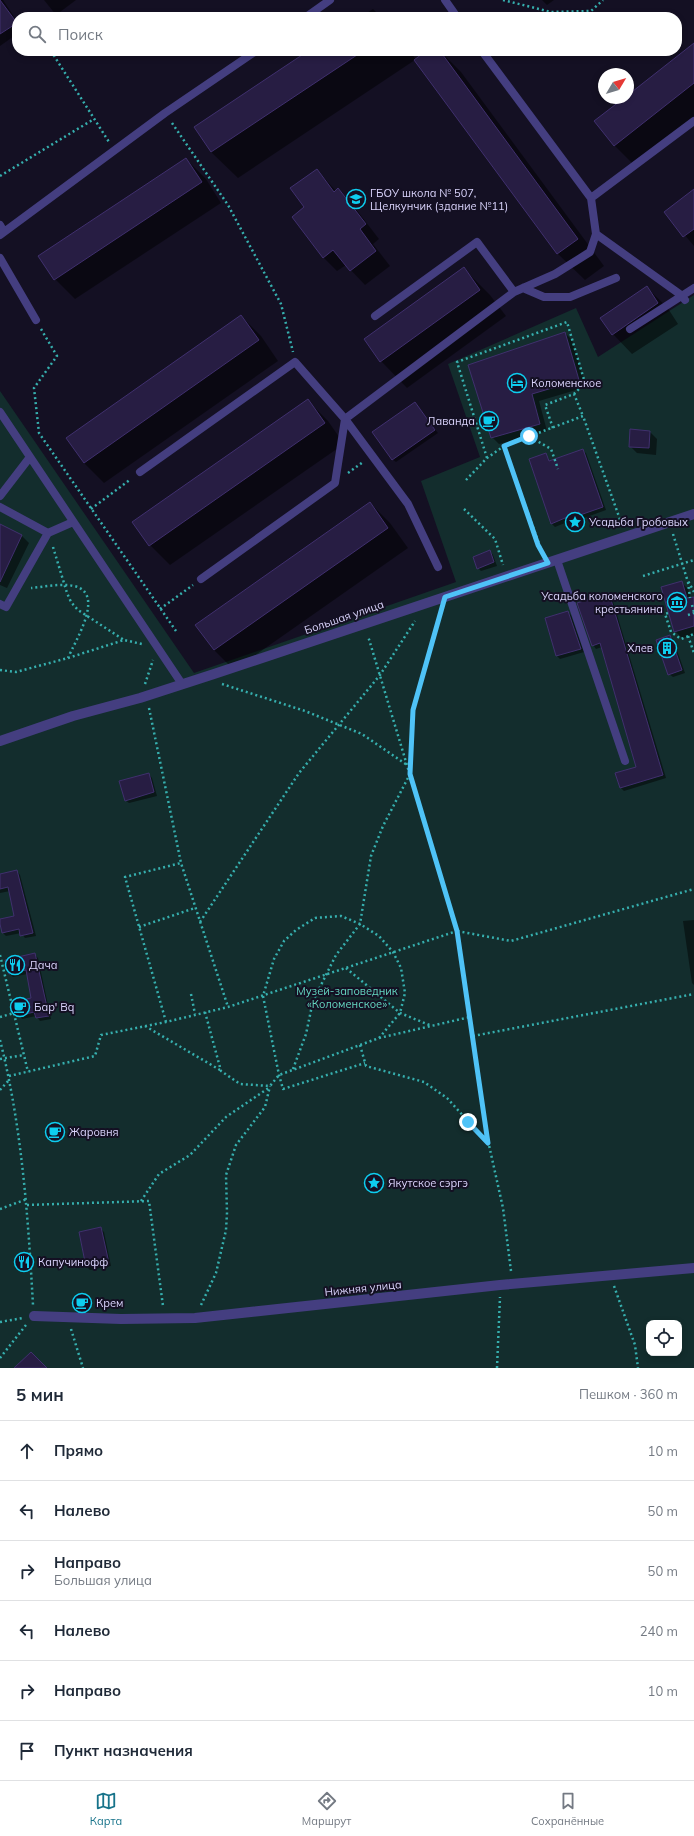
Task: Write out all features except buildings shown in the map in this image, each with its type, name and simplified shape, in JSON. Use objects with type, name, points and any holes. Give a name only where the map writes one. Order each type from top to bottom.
[{"type":"street","name":"Большая улица","points":[[0,741],[73,716],[143,697],[694,514]]},
{"type":"street","name":"Нижняя улица","points":[[34,1316],[195,1318],[500,1285],[694,1268]]},
{"type":"lane","points":[[445,0],[453,12]]},
{"type":"lane","points":[[313,12],[328,1]]},
{"type":"lane","points":[[1,231],[165,113],[249,56]]},
{"type":"lane","points":[[201,579],[335,483],[345,419],[514,292],[556,274],[590,252],[596,234],[591,198],[486,56]]},
{"type":"lane","points":[[591,198],[694,121]]},
{"type":"lane","points":[[596,234],[683,298]]},
{"type":"lane","points":[[375,316],[477,242],[514,292]]},
{"type":"lane","points":[[0,258],[36,320]]},
{"type":"lane","points":[[523,288],[544,297],[570,297],[616,278]]},
{"type":"lane","points":[[630,329],[683,298],[694,288]]},
{"type":"lane","points":[[140,472],[295,362],[345,419],[408,504],[438,567]]},
{"type":"lane","points":[[0,412],[182,684]]},
{"type":"lane","points":[[0,496],[30,457]]},
{"type":"lane","points":[[0,506],[48,533]]},
{"type":"lane","points":[[0,604],[6,607],[48,533],[73,522]]},
{"type":"lane","points":[[552,562],[625,762]]},
{"type":"path","points":[[503,0],[551,12],[591,11],[603,0]]},
{"type":"path","points":[[54,56],[114,151]]},
{"type":"path","points":[[165,113],[228,205],[281,304],[295,362]]},
{"type":"path","points":[[0,176],[94,119]]},
{"type":"path","points":[[36,320],[57,356],[34,388],[39,433],[176,631]]},
{"type":"path","points":[[487,458],[457,362],[567,322],[585,383],[574,394],[545,405],[553,428]]},
{"type":"path","points":[[574,394],[626,537]]},
{"type":"path","points":[[466,480],[487,458],[504,446],[583,416]]},
{"type":"path","points":[[529,436],[551,450],[558,470]]},
{"type":"path","points":[[504,446],[538,545],[552,562]]},
{"type":"path","points":[[335,483],[372,456]]},
{"type":"path","points":[[91,509],[140,472]]},
{"type":"path","points":[[464,509],[495,539],[506,577]]},
{"type":"path","points":[[669,522],[687,579],[690,598]]},
{"type":"path","points":[[48,533],[66,585],[66,593],[78,610],[124,640],[157,647],[143,697],[181,863],[228,1007]]},
{"type":"path","points":[[643,576],[694,560]]},
{"type":"path","points":[[160,609],[201,579]]},
{"type":"path","points":[[687,579],[694,592]]},
{"type":"path","points":[[15,589],[66,585],[76,586],[85,592],[90,602],[87,615],[68,658]]},
{"type":"path","points":[[293,1069],[306,1034],[314,1001],[336,956],[360,924],[371,856],[383,826],[410,774],[413,710],[445,597]]},
{"type":"path","points":[[200,922],[299,773],[380,675],[425,603]]},
{"type":"path","points":[[688,615],[694,612],[692,605]]},
{"type":"path","points":[[668,613],[665,614],[671,632],[681,638],[694,634]]},
{"type":"path","points":[[364,623],[457,931],[488,1143],[502,1208],[510,1257]]},
{"type":"path","points":[[688,636],[694,653]]},
{"type":"path","points":[[0,670],[16,672],[68,658],[124,640]]},
{"type":"path","points":[[214,682],[305,711],[362,734],[407,765]]},
{"type":"path","points":[[166,1022],[125,877],[181,863]]},
{"type":"path","points":[[0,1090],[9,1078],[95,1056],[101,1035],[166,1022],[228,1007],[457,931],[511,941],[694,889]]},
{"type":"path","points":[[139,927],[195,908]]},
{"type":"path","points":[[365,1063],[283,1089],[262,996],[274,958],[284,941],[296,930],[315,918],[341,916],[360,924],[379,936],[393,952],[401,968],[405,993],[400,1013],[378,1038]]},
{"type":"path","points":[[0,955],[28,1072]]},
{"type":"path","points":[[346,968],[400,1013],[432,1026]]},
{"type":"path","points":[[191,994],[195,1014]]},
{"type":"path","points":[[473,1036],[694,994]]},
{"type":"path","points":[[205,1012],[221,1071]]},
{"type":"path","points":[[0,1017],[14,1013]]},
{"type":"path","points":[[140,1201],[159,1174],[190,1155],[226,1117],[270,1086],[279,1075],[378,1038],[470,1016]]},
{"type":"path","points":[[145,1026],[240,1084],[270,1086]]},
{"type":"path","points":[[0,1040],[9,1078],[27,1199],[34,1316],[0,1358]]},
{"type":"path","points":[[360,1044],[366,1066],[424,1082],[447,1098],[488,1143]]},
{"type":"path","points":[[0,1059],[5,1060],[24,1054]]},
{"type":"path","points":[[195,1318],[216,1273],[226,1230],[226,1175],[236,1145],[266,1107],[270,1086]]},
{"type":"path","points":[[0,1209],[27,1199]]},
{"type":"path","points":[[27,1205],[149,1201],[165,1318]]},
{"type":"path","points":[[610,1276],[635,1345],[638,1368]]},
{"type":"path","points":[[496,1368],[500,1285]]},
{"type":"path","points":[[0,1322],[34,1316]]},
{"type":"path","points":[[67,1317],[83,1368]]},
{"type":"green space","name":"Музей-заповедник «Коломенское»","points":[[694,295],[694,1368],[0,1368],[0,391],[194,673],[456,582],[421,481],[480,457],[448,364],[576,308],[598,357]]},
{"type":"place","name":"ГБОУ школа № 507, Щелкунчик (здание №11)","points":[[356,199]]},
{"type":"place","name":"Коломенское","points":[[517,383]]},
{"type":"place","name":"Лаванда","points":[[489,421]]},
{"type":"place","name":"Усадьба Гробовых","points":[[575,522]]},
{"type":"place","name":"Усадьба коломенского крестьянина","points":[[677,602]]},
{"type":"place","name":"Хлев","points":[[667,648]]},
{"type":"place","name":"Дача","points":[[15,965]]},
{"type":"place","name":"Бар' Bq","points":[[20,1007]]},
{"type":"place","name":"Жаровня","points":[[55,1132]]},
{"type":"place","name":"Якутское сэргэ","points":[[374,1183]]},
{"type":"place","name":"Капучинофф","points":[[24,1262]]},
{"type":"place","name":"Крем","points":[[82,1303]]},
{"type":"route","points":[[468,1122],[488,1143],[457,931],[410,774],[413,710],[445,597],[548,563],[538,545],[504,446],[529,436]]}]
